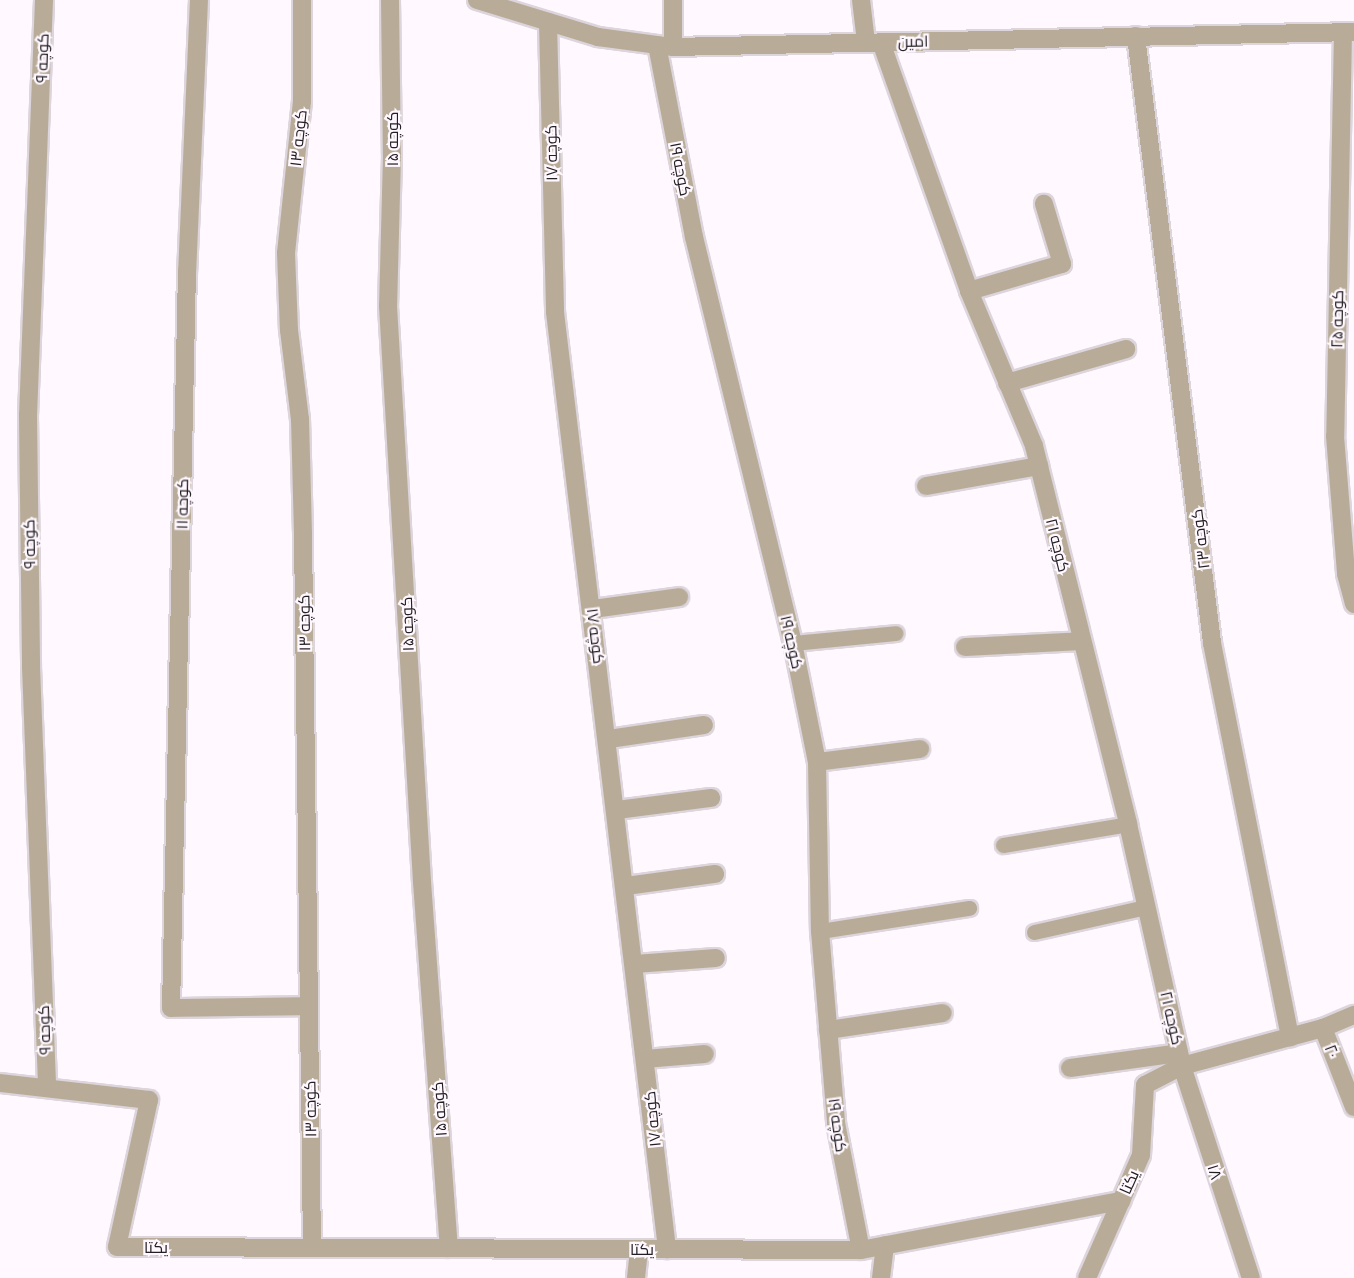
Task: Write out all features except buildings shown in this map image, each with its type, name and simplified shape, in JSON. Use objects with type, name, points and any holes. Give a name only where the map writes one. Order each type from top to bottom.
[{"type":"street","name":"کوچه ۹","points":[[44,0],[28,415],[31,667],[47,1088]]},
{"type":"street","name":"کوچه ۱۱","points":[[199,0],[187,270],[171,1008],[309,1006]]},
{"type":"street","name":"کوچه ۱۳","points":[[302,0],[302,101],[286,253],[289,330],[300,419],[312,1247]]},
{"type":"street","name":"کوچه ۱۵","points":[[390,0],[392,156],[388,306],[421,871],[450,1248]]},
{"type":"street","name":"امین","points":[[477,0],[503,4],[548,22],[598,37],[665,46],[1348,32]]},
{"type":"street","name":"کوچه ۱۹","points":[[673,0],[665,46],[694,237],[793,643],[817,762],[820,931],[836,1123],[861,1250]]},
{"type":"street","name":"کوچه ۲۱","points":[[861,0],[874,42],[969,291],[1039,466],[1128,824],[1181,1059]]},
{"type":"street","name":"کوچه ۱۷","points":[[548,22],[555,312],[609,739],[667,1249]]},
{"type":"street","name":"کوچه ۲۵","points":[[1348,32],[1335,436],[1348,533],[1346,574],[1354,604]]},
{"type":"street","name":"کوچه ۲۳","points":[[1136,36],[1212,642],[1290,1037]]},
{"type":"street","points":[[969,291],[1062,264],[1044,204]]},
{"type":"street","points":[[1007,383],[1126,349]]},
{"type":"street","points":[[926,486],[1039,466]]},
{"type":"street","points":[[593,609],[679,597]]},
{"type":"street","points":[[964,647],[1082,641]]},
{"type":"street","points":[[609,739],[704,725]]},
{"type":"street","points":[[817,762],[920,749]]},
{"type":"street","points":[[617,810],[711,798]]},
{"type":"street","points":[[626,886],[714,874]]},
{"type":"street","points":[[635,964],[716,958]]},
{"type":"street","points":[[828,1030],[943,1014]]},
{"type":"street","name":"یکتا","points":[[0,1083],[149,1100],[117,1246],[861,1250],[1121,1202],[1141,1155],[1145,1085],[1181,1059],[1290,1037],[1323,1028],[1354,1015]]},
{"type":"street","name":"۲۰","points":[[1323,1028],[1354,1107]]},
{"type":"street","points":[[645,1059],[705,1054]]},
{"type":"street","points":[[1070,1068],[1181,1059]]},
{"type":"street","name":"۱۸","points":[[1181,1059],[1251,1278]]},
{"type":"street","points":[[1088,1278],[1121,1202]]},
{"type":"street","points":[[881,1278],[885,1245]]},
{"type":"street","points":[[636,1278],[639,1249]]},
{"type":"lane","points":[[793,643],[896,633]]},
{"type":"lane","points":[[1004,845],[1128,824]]},
{"type":"lane","points":[[1034,932],[1146,907]]},
{"type":"lane","points":[[820,931],[969,908]]}]
